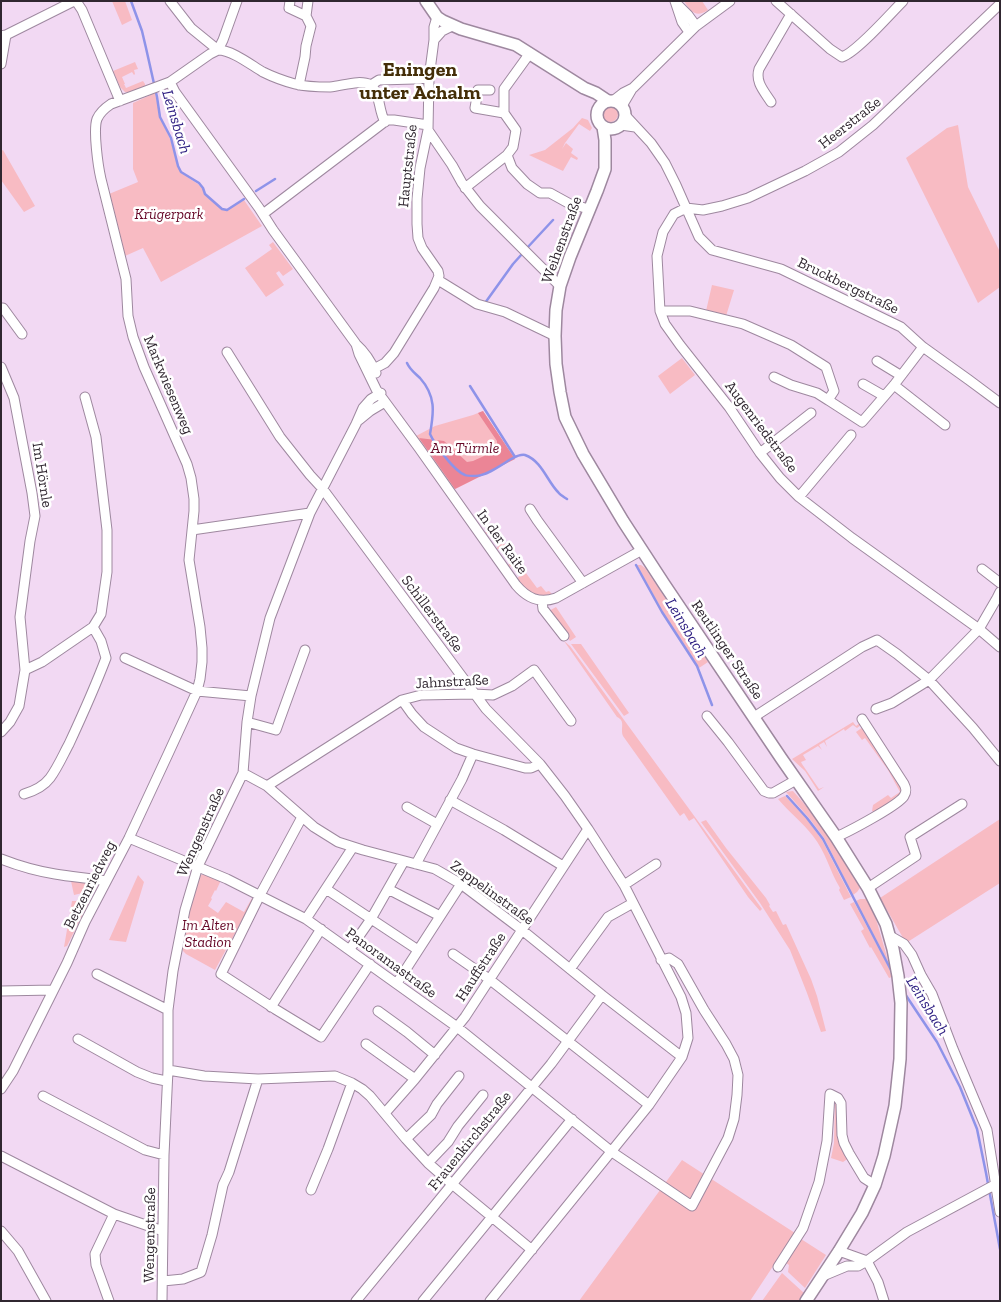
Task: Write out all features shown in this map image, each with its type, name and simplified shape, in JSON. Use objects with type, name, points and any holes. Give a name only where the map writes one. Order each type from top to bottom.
[{"type":"main road","points":[[426,1],[437,17],[452,26],[516,45],[530,53],[584,88],[596,93],[615,115]]},
{"type":"main road","points":[[584,88],[598,108]]},
{"type":"main road","points":[[604,102],[615,115],[597,120],[598,108],[604,102]]},
{"type":"main road","name":"Weihenstraße","points":[[555,336],[555,320],[560,286],[605,169],[605,156],[615,115]]},
{"type":"main road","name":"Reutlinger Straße","points":[[555,336],[560,392],[565,417],[574,436],[599,480],[664,584],[836,837],[868,888],[890,936],[902,1003],[900,1058],[895,1106],[884,1156],[875,1185],[862,1213],[806,1301]]},
{"type":"street","points":[[1,64],[3,35],[75,1],[82,10],[120,101],[170,82],[218,50],[237,1]]},
{"type":"street","points":[[170,1],[191,28],[218,50],[230,53],[276,78],[299,85],[322,87],[361,83],[371,85],[376,91],[382,118],[385,122]]},
{"type":"street","points":[[290,1],[289,8],[306,16]]},
{"type":"street","points":[[299,85],[311,26],[306,16],[308,1]]},
{"type":"street","points":[[615,115],[633,88],[692,29],[730,1]]},
{"type":"street","points":[[776,1],[830,49],[842,57],[856,48],[903,1]]},
{"type":"street","points":[[675,2],[682,22],[692,29]]},
{"type":"street","name":"Heerstraße","points":[[686,208],[703,210],[741,200],[804,171],[838,152],[873,125],[1000,4]]},
{"type":"street","points":[[771,102],[759,83],[759,69],[791,14]]},
{"type":"street","name":"Hauptstraße","points":[[437,17],[434,27],[429,78],[428,128],[420,168],[417,199],[418,232],[422,250],[439,274],[438,280]]},
{"type":"street","points":[[434,40],[442,31],[452,26]]},
{"type":"street","points":[[465,188],[507,155],[513,147],[516,130],[504,113],[504,89],[530,53]]},
{"type":"street","points":[[371,85],[379,80],[429,78]]},
{"type":"street","name":"In der Raite","points":[[170,82],[175,92],[250,194],[273,230],[356,344],[364,350],[374,386],[516,585],[529,597],[542,601]]},
{"type":"street","points":[[490,90],[478,90],[475,108],[504,113]]},
{"type":"street","name":"Markwiesenweg","points":[[120,101],[106,107],[98,117],[96,128],[98,163],[112,228],[126,279],[128,316],[133,337],[148,378],[191,478],[194,505],[189,560],[202,648],[202,662],[197,691]]},
{"type":"street","name":"Bruckbergstraße","points":[[615,115],[635,127],[651,143],[665,163],[699,237],[712,250],[781,269],[901,327],[923,346],[1000,403]]},
{"type":"street","points":[[263,214],[385,122],[394,120],[428,128],[465,188],[486,212],[560,286]]},
{"type":"street","points":[[507,155],[512,168],[527,184],[540,193],[550,193],[570,204],[589,209]]},
{"type":"street","name":"Augenriedstraße","points":[[686,208],[674,214],[663,232],[657,256],[660,311],[665,324],[680,345],[729,407],[760,453],[780,478],[799,496],[868,550],[979,629],[1000,647]]},
{"type":"street","points":[[371,370],[385,363],[394,353],[438,280],[477,304],[505,312],[555,336]]},
{"type":"street","points":[[1,308],[3,308],[22,334]]},
{"type":"street","points":[[660,311],[690,311],[742,324],[791,345],[826,367],[834,391],[828,400]]},
{"type":"street","points":[[774,377],[791,386],[817,393],[862,422],[894,385],[923,346]]},
{"type":"street","name":"Schillerstraße","points":[[227,352],[280,437],[322,488],[474,694],[486,709],[540,764],[588,828],[624,885],[681,997],[686,1013],[688,1038],[682,1057]]},
{"type":"street","points":[[876,361],[900,375]]},
{"type":"street","name":"Im Hörnle","points":[[1,367],[14,398],[31,484],[35,516],[20,617],[25,670],[19,706],[10,722],[1,732]]},
{"type":"street","points":[[863,384],[884,396]]},
{"type":"street","points":[[894,385],[945,425]]},
{"type":"street","points":[[25,670],[42,662],[93,627],[101,614],[107,572],[107,530],[96,437],[85,397]]},
{"type":"street","name":"Wengenstraße","points":[[162,1301],[168,1010],[173,971],[188,898],[198,866],[243,772],[246,722],[250,696],[270,618],[310,514],[356,424],[382,397]]},
{"type":"street","points":[[760,453],[810,413]]},
{"type":"street","points":[[799,496],[851,434]]},
{"type":"street","points":[[530,509],[583,583]]},
{"type":"street","points":[[192,530],[310,514]]},
{"type":"street","points":[[564,636],[543,609],[542,601],[556,598],[642,550]]},
{"type":"street","points":[[982,569],[1000,583]]},
{"type":"street","points":[[876,709],[892,703],[929,680],[979,629],[1000,592]]},
{"type":"street","points":[[24,794],[41,786],[49,779],[58,766],[94,689],[106,658],[93,627]]},
{"type":"street","points":[[754,717],[862,647],[877,640],[929,680],[1000,761]]},
{"type":"street","points":[[246,722],[276,730],[305,650]]},
{"type":"street","points":[[126,658],[197,691],[250,696]]},
{"type":"street","name":"Jahnstraße","points":[[267,786],[402,700],[421,695],[493,695],[512,686],[534,670],[571,721]]},
{"type":"street","name":"Betzenriedweg","points":[[1,1089],[13,1071],[129,838],[197,691]]},
{"type":"street","points":[[402,700],[424,727],[456,748],[526,768],[540,764]]},
{"type":"street","points":[[707,716],[764,791],[773,793],[796,780]]},
{"type":"street","points":[[836,837],[901,800],[906,792],[904,784],[862,719]]},
{"type":"street","points":[[416,864],[473,754]]},
{"type":"street","name":"Zeppelinstraße","points":[[243,772],[267,786],[302,817],[338,842],[441,872],[461,884],[682,1057]]},
{"type":"street","points":[[450,800],[563,866]]},
{"type":"street","points":[[868,888],[916,856],[910,837],[962,804]]},
{"type":"street","points":[[406,807],[437,824]]},
{"type":"street","points":[[302,817],[260,895],[221,974],[321,1037],[370,964]]},
{"type":"street","name":"Hauffstraße","points":[[385,1113],[457,1027],[588,828]]},
{"type":"street","name":"Panoramastraße","points":[[129,838],[198,866],[306,919],[457,1027],[612,1152],[692,1206],[728,1138],[735,1111],[737,1071],[734,1059],[726,1044],[678,964],[669,958],[661,960]]},
{"type":"street","points":[[306,919],[352,847]]},
{"type":"street","points":[[1,858],[20,866],[106,882]]},
{"type":"street","points":[[350,949],[371,919],[404,861]]},
{"type":"street","points":[[624,885],[656,864]]},
{"type":"street","points":[[397,984],[461,884]]},
{"type":"street","points":[[326,889],[418,950]]},
{"type":"street","points":[[388,889],[440,916]]},
{"type":"street","points":[[570,969],[608,918],[633,903]]},
{"type":"street","points":[[271,1007],[321,929]]},
{"type":"street","points":[[890,936],[904,944],[912,955],[932,994],[987,1130],[997,1183],[1000,1212]]},
{"type":"street","points":[[453,954],[489,979],[648,1105]]},
{"type":"street","points":[[97,974],[168,1010]]},
{"type":"street","points":[[1,991],[53,990]]},
{"type":"street","name":"Frauenkirchstraße","points":[[356,1301],[532,1087],[602,995]]},
{"type":"street","points":[[378,1011],[435,1055]]},
{"type":"street","points":[[78,1039],[138,1072],[166,1081]]},
{"type":"street","points":[[366,1044],[415,1079]]},
{"type":"street","points":[[490,1301],[612,1152],[682,1057]]},
{"type":"street","points":[[168,1070],[204,1076],[258,1079],[335,1076],[352,1083],[366,1092],[406,1140],[428,1162],[532,1250]]},
{"type":"street","points":[[406,1140],[431,1115],[437,1104],[459,1076]]},
{"type":"street","points":[[163,1281],[183,1279],[201,1272],[224,1185],[258,1079]]},
{"type":"street","points":[[311,1190],[328,1150],[352,1083]]},
{"type":"street","points":[[778,1267],[803,1228],[819,1182],[827,1141],[830,1094],[838,1098],[841,1103],[844,1143],[864,1178],[875,1185]]},
{"type":"street","points":[[428,1162],[448,1142],[458,1126],[483,1095]]},
{"type":"street","points":[[43,1096],[145,1150],[164,1155]]},
{"type":"street","points":[[423,1301],[572,1119]]},
{"type":"street","points":[[1,1156],[114,1214],[163,1231]]},
{"type":"street","points":[[822,1276],[848,1266],[858,1266],[907,1232],[997,1183]]},
{"type":"street","points":[[108,1301],[96,1265],[95,1254],[114,1214]]},
{"type":"street","points":[[1,1232],[18,1251],[46,1301]]},
{"type":"street","points":[[839,1251],[867,1261],[878,1282],[884,1301]]},
{"type":"street","points":[[839,1251],[841,1260],[848,1266]]},
{"type":"green space","points":[[112,1],[125,1],[132,20],[122,25]]},
{"type":"green space","points":[[684,1],[702,1],[708,10],[700,14],[694,13]]},
{"type":"green space","points":[[135,62],[138,69],[134,70],[134,75],[132,72],[122,77],[124,84],[126,88],[143,81],[145,86],[131,92],[125,92],[120,87],[113,71]]},
{"type":"green space","name":"Krügerpark","points":[[155,93],[160,117],[170,139],[177,166],[181,173],[198,184],[205,194],[222,210],[227,210],[244,200],[262,226],[161,282],[143,248],[125,256],[109,194],[138,182],[133,169],[133,103]]},
{"type":"green space","points":[[610,106],[616,108],[618,114],[616,120],[610,122],[604,120],[602,114],[604,108]]},
{"type":"green space","points":[[582,118],[588,120],[592,128],[590,131],[579,124],[565,143],[562,149],[566,143],[573,149],[571,153],[578,158],[577,160],[571,157],[563,171],[529,155],[545,150],[573,128]]},
{"type":"green space","points":[[958,125],[968,187],[1000,252],[1000,287],[978,303],[906,158],[947,128]]},
{"type":"green space","points":[[3,150],[35,206],[24,212],[1,180],[1,151]]},
{"type":"green space","points":[[273,242],[293,269],[283,276],[279,271],[276,273],[284,285],[266,297],[245,268],[272,249],[269,245]]},
{"type":"green space","points":[[712,285],[734,290],[726,316],[706,311]]},
{"type":"green space","points":[[682,358],[695,375],[670,394],[658,376]]},
{"type":"green space","name":"Am Türmle","points":[[483,411],[515,459],[453,490],[416,436],[435,426]]},
{"type":"green space","points":[[492,527],[537,588],[541,586],[546,592],[549,591],[552,594],[540,595],[531,592],[516,579],[520,576],[513,565],[508,568],[507,566],[511,562],[501,548],[495,549],[499,546],[489,532],[485,535],[484,533]]},
{"type":"green space","points":[[637,565],[645,568],[708,662],[699,668],[663,612]]},
{"type":"green space","points":[[556,607],[576,637],[570,641],[549,611]]},
{"type":"green space","points":[[564,641],[570,646],[741,880],[762,909],[760,911],[748,897],[694,818],[689,821],[684,813],[680,816],[623,736],[620,719]]},
{"type":"green space","points":[[571,644],[581,644],[629,713],[624,716]]},
{"type":"green space","points":[[853,722],[856,726],[860,723],[861,725],[857,728],[853,725],[845,731],[844,729],[825,741],[827,747],[824,742],[819,745],[822,750],[818,746],[803,755],[806,760],[801,762],[802,764],[819,789],[824,787],[818,791],[805,771],[792,759]]},
{"type":"green space","points":[[863,727],[902,787],[899,796],[874,812],[872,811],[873,805],[888,795],[891,798],[900,792],[888,770],[865,738],[862,740],[856,732]]},
{"type":"green space","points":[[793,791],[820,825],[860,888],[853,895],[824,838],[786,792]]},
{"type":"green space","points":[[785,796],[806,818],[822,840],[851,897],[844,900],[825,855],[817,842],[778,799]]},
{"type":"green space","points":[[1000,819],[1000,883],[906,943],[880,898]]},
{"type":"green space","points":[[706,820],[766,898],[773,912],[776,911],[783,925],[786,924],[811,979],[826,1031],[821,1032],[790,950],[760,903],[701,822]]},
{"type":"green space","name":"Im Alten Stadion","points":[[205,874],[221,880],[208,906],[218,913],[226,902],[244,912],[252,898],[253,900],[215,970],[183,951],[189,907],[198,878]]},
{"type":"green space","points":[[138,875],[144,882],[126,942],[109,940]]},
{"type":"green space","points":[[71,881],[90,883],[91,887],[88,887],[87,892],[74,895]]},
{"type":"green space","points":[[88,897],[89,902],[67,946],[64,947],[72,901]]},
{"type":"green space","points":[[867,899],[876,919],[889,964],[856,901]]},
{"type":"green space","points":[[854,902],[892,977],[889,978],[861,931],[864,929],[850,904]]},
{"type":"green space","points":[[835,1102],[837,1103],[849,1158],[843,1162],[831,1158],[834,1143]]},
{"type":"green space","points":[[682,1160],[795,1233],[750,1301],[579,1301]]},
{"type":"green space","points":[[801,1239],[826,1255],[805,1288],[788,1272],[789,1265],[786,1263]]},
{"type":"green space","points":[[782,1273],[804,1293],[799,1301],[762,1301]]},
{"type":"shaded area","points":[[483,411],[515,459],[455,489],[419,438],[444,441],[467,462],[473,461],[495,451],[497,446],[497,441],[478,413]]},
{"type":"waterway","name":"Leinsbach","points":[[131,1],[142,31],[160,117],[171,138],[181,172],[199,183],[205,194],[222,209],[227,210],[244,199]]},
{"type":"waterway","name":"Leinsbach","points":[[256,191],[275,179]]},
{"type":"waterway","points":[[527,248],[553,220]]},
{"type":"waterway","points":[[485,303],[522,254]]},
{"type":"waterway","name":"Leinsbach","points":[[407,363],[429,391],[433,411],[430,434],[440,451],[461,473],[476,476],[485,474],[511,459],[525,455],[536,462],[554,487],[567,499]]},
{"type":"waterway","points":[[470,386],[515,457]]},
{"type":"waterway","name":"Leinsbach","points":[[636,565],[662,612],[697,666],[712,705]]},
{"type":"waterway","name":"Leinsbach","points":[[787,796],[823,839],[892,972]]},
{"type":"waterway","name":"Leinsbach","points":[[905,994],[937,1042],[960,1087],[977,1129],[1000,1249]]},
{"type":"district","name":"Eningen unter Achalm","points":[[420,82]]}]
